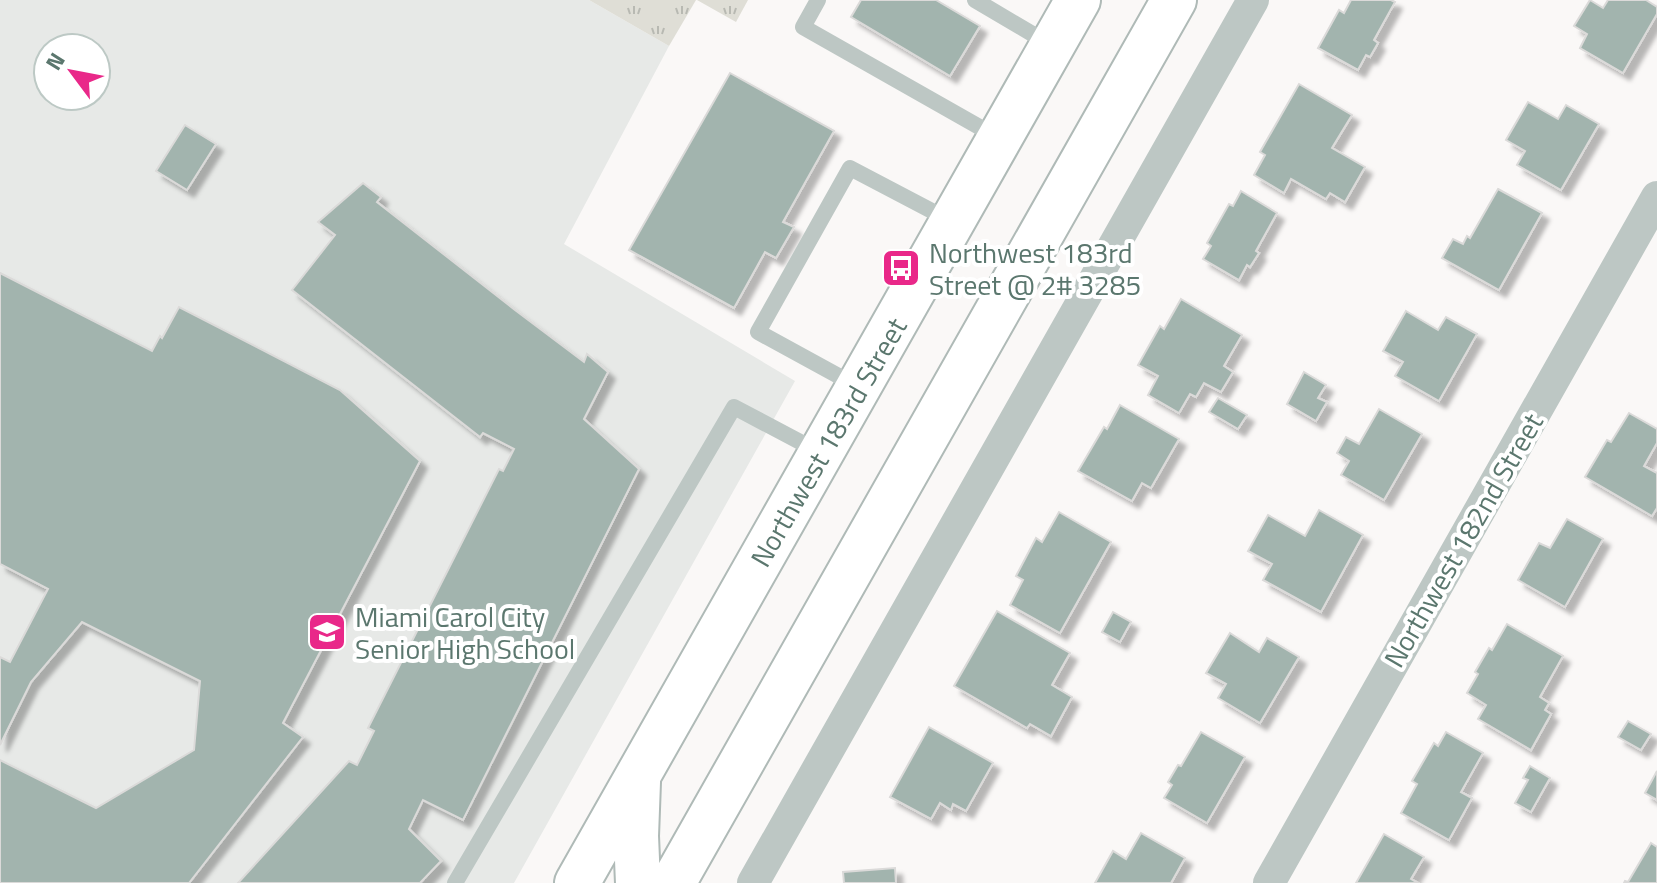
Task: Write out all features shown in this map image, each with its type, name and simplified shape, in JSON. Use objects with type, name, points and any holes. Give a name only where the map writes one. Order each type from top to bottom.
[{"type":"main road","name":"Northwest 183rd Street","points":[[577,883],[1078,0]]},
{"type":"main road","points":[[673,883],[1174,0]]},
{"type":"main road","points":[[638,776],[638,883]]},
{"type":"street","points":[[753,883],[1253,0]]},
{"type":"street","name":"Northwest 182nd Street","points":[[1269,883],[1657,197]]},
{"type":"lane","points":[[818,0],[803,27],[999,138]]},
{"type":"lane","points":[[975,0],[1052,46]]},
{"type":"lane","points":[[858,387],[758,332],[850,168],[952,221]]},
{"type":"lane","points":[[455,883],[734,407],[821,453]]},
{"type":"shaded area","name":"Miami Carol City Senior High School","points":[[0,0],[589,0],[669,46],[564,244],[795,381],[514,883],[0,883]]},
{"type":"green space","points":[[589,0],[696,0],[669,46]]},
{"type":"green space","points":[[697,0],[748,0],[736,22]]},
{"type":"building","points":[[861,0],[936,0],[980,26],[950,76],[851,17]]},
{"type":"building","points":[[1351,0],[1395,2],[1374,40],[1378,43],[1370,57],[1366,55],[1358,70],[1318,48],[1339,10],[1344,13]]},
{"type":"building","points":[[1590,0],[1603,8],[1608,0],[1646,0],[1657,7],[1657,14],[1623,73],[1580,48],[1587,34],[1574,26]]},
{"type":"building","points":[[730,73],[834,131],[783,222],[794,227],[776,258],[765,252],[734,308],[629,250]]},
{"type":"building","points":[[1299,84],[1352,115],[1332,148],[1365,167],[1345,202],[1330,193],[1326,199],[1291,179],[1284,193],[1254,175],[1265,155],[1260,152]]},
{"type":"building","points":[[1528,102],[1558,119],[1566,105],[1599,124],[1561,190],[1517,165],[1525,151],[1506,140]]},
{"type":"building","points":[[185,125],[216,144],[187,190],[156,171]]},
{"type":"building","points":[[363,183],[381,197],[377,202],[515,310],[584,362],[587,354],[608,372],[584,419],[639,469],[463,820],[423,800],[409,829],[441,861],[420,883],[238,883],[349,761],[357,765],[374,731],[368,728],[499,469],[503,471],[514,449],[483,433],[480,437],[292,290],[335,235],[318,222]]},
{"type":"building","points":[[1498,189],[1542,213],[1499,290],[1442,258],[1453,239],[1463,244],[1467,236],[1470,238]]},
{"type":"building","points":[[1241,191],[1277,213],[1256,251],[1259,253],[1250,267],[1247,265],[1239,280],[1203,259],[1211,246],[1207,243],[1229,204],[1233,206]]},
{"type":"building","points":[[0,273],[152,351],[179,307],[340,390],[420,461],[283,723],[303,737],[189,883],[0,883],[0,760],[96,808],[194,750],[200,681],[82,622],[31,682],[0,745],[0,657],[10,662],[48,589],[0,564]]},
{"type":"building","points":[[1181,299],[1242,335],[1224,366],[1233,372],[1221,392],[1204,383],[1196,397],[1190,394],[1179,413],[1148,395],[1158,376],[1138,365],[1160,326],[1164,329]]},
{"type":"building","points":[[1406,311],[1438,330],[1446,317],[1477,334],[1439,401],[1395,376],[1403,362],[1383,351]]},
{"type":"building","points":[[1304,372],[1326,385],[1318,398],[1327,402],[1316,421],[1287,404]]},
{"type":"building","points":[[1218,398],[1247,415],[1238,429],[1209,412]]},
{"type":"building","points":[[1120,405],[1179,439],[1151,488],[1142,483],[1132,501],[1078,471]]},
{"type":"building","points":[[1379,409],[1422,434],[1384,500],[1341,475],[1349,461],[1337,453],[1346,437],[1359,444]]},
{"type":"building","points":[[1629,413],[1657,429],[1657,443],[1644,466],[1657,473],[1657,508],[1652,516],[1585,477],[1607,440],[1611,442]]},
{"type":"building","points":[[1319,510],[1363,535],[1321,612],[1263,580],[1272,564],[1248,551],[1268,515],[1305,536]]},
{"type":"building","points":[[1059,512],[1111,542],[1060,633],[1010,605],[1023,580],[1016,576],[1036,538],[1042,542]]},
{"type":"building","points":[[1567,519],[1603,539],[1565,607],[1518,580],[1539,543],[1550,548]]},
{"type":"building","points":[[997,611],[1070,653],[1052,685],[1072,697],[1051,736],[1030,724],[1027,728],[954,686]]},
{"type":"building","points":[[1113,612],[1131,622],[1120,642],[1102,632]]},
{"type":"building","points":[[1507,624],[1563,656],[1540,697],[1549,703],[1545,710],[1551,714],[1531,750],[1478,719],[1486,705],[1467,693],[1478,674],[1475,672]]},
{"type":"building","points":[[1230,633],[1259,652],[1267,638],[1299,657],[1260,723],[1218,698],[1226,684],[1206,673]]},
{"type":"building","points":[[1628,721],[1651,734],[1641,750],[1618,737]]},
{"type":"building","points":[[929,727],[993,763],[966,811],[953,804],[951,810],[940,803],[931,819],[890,797]]},
{"type":"building","points":[[1201,732],[1245,757],[1207,823],[1164,798],[1172,785],[1168,782]]},
{"type":"building","points":[[1446,732],[1483,753],[1461,792],[1472,798],[1449,840],[1401,813],[1417,784],[1412,781],[1434,743],[1438,746]]},
{"type":"building","points":[[1530,766],[1550,778],[1531,812],[1515,803],[1528,780],[1523,778]]},
{"type":"building","points":[[1657,771],[1657,800],[1645,793]]},
{"type":"building","points":[[1141,833],[1185,858],[1171,883],[1095,883],[1113,851],[1126,859]]},
{"type":"building","points":[[1384,834],[1424,857],[1411,879],[1418,883],[1356,883]]},
{"type":"building","points":[[1651,843],[1657,847],[1657,883],[1624,883],[1628,882]]},
{"type":"building","points":[[895,868],[896,883],[844,883],[843,872]]},
{"type":"place","name":"Northwest 183rd Street @ 2# 3285","points":[[901,268]]},
{"type":"place","name":"Miami Carol City Senior High School","points":[[327,632]]}]
